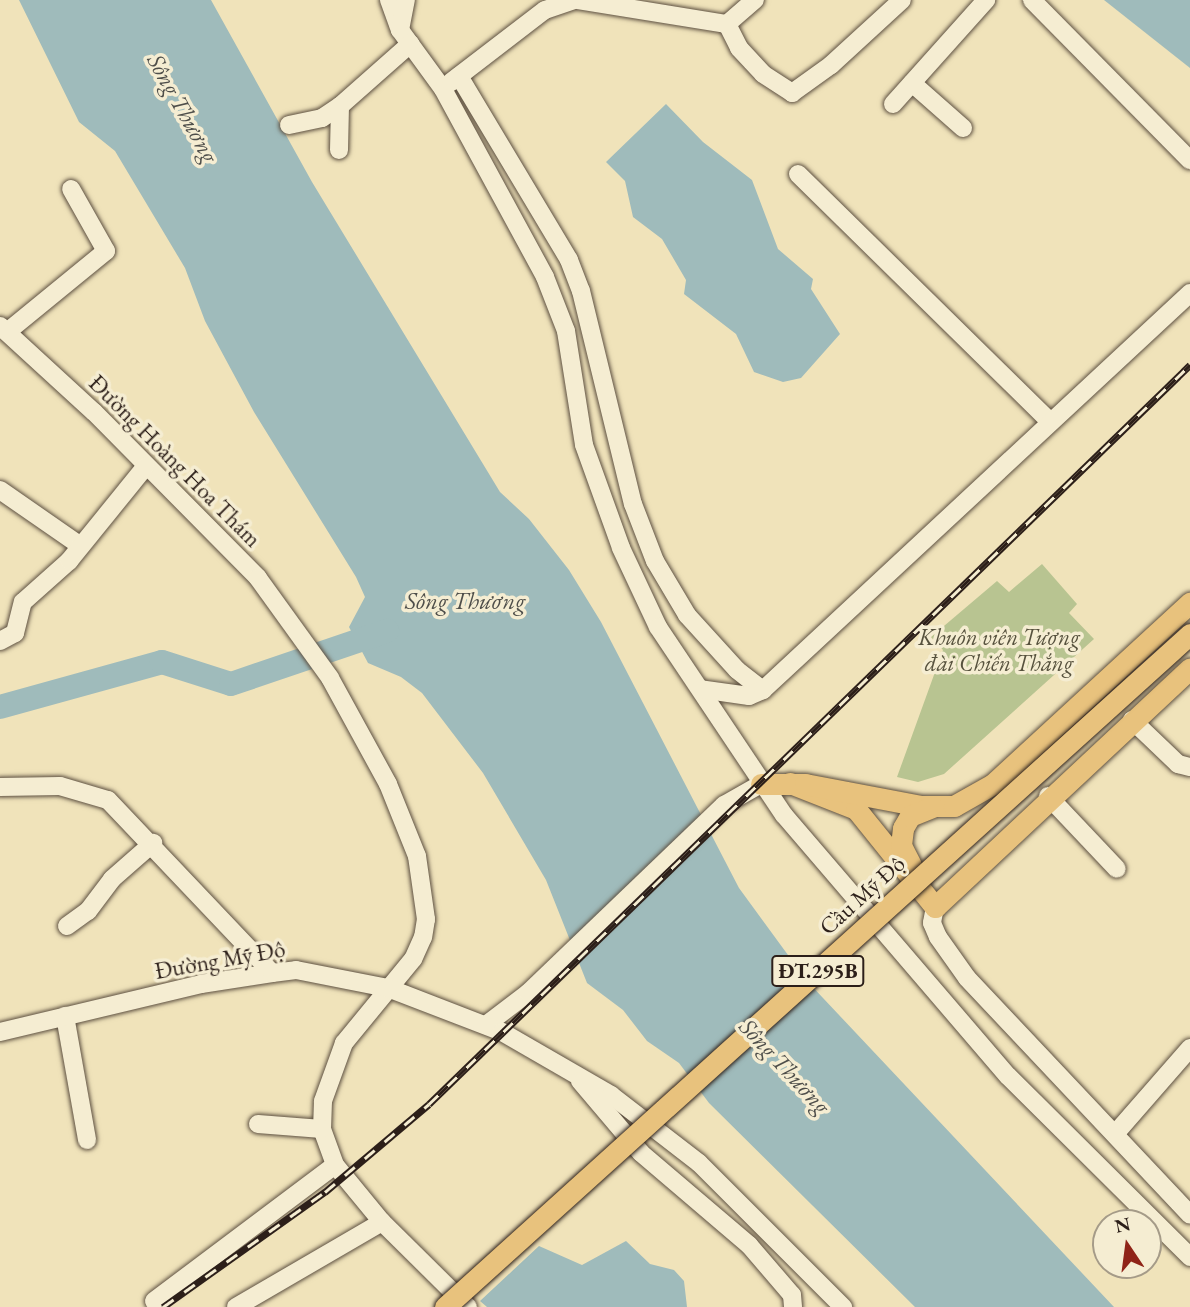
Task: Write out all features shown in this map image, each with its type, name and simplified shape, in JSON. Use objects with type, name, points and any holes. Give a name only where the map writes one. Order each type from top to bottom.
[{"type":"main road","points":[[761,785],[790,783],[831,787],[932,807],[954,806],[993,784],[1190,603]]},
{"type":"main road","name":"Cầu Mỹ Độ","points":[[445,1307],[1190,634]]},
{"type":"main road","points":[[938,904],[1048,796],[1190,668]]},
{"type":"main road","points":[[790,783],[856,809],[938,904]]},
{"type":"main road","points":[[932,807],[909,816],[901,845],[908,861],[938,904]]},
{"type":"street","points":[[389,0],[405,37],[443,89],[545,277],[566,331],[584,445],[621,548],[659,626],[761,785],[1008,1076],[1190,1257]]},
{"type":"street","points":[[289,125],[322,118],[340,106],[405,37],[407,0]]},
{"type":"street","points":[[443,89],[545,10],[576,0],[726,24],[755,0]]},
{"type":"street","points":[[726,24],[739,48],[763,74],[792,93],[831,65],[902,0]]},
{"type":"street","points":[[893,104],[986,0]]},
{"type":"street","points":[[1032,0],[1190,160]]},
{"type":"street","points":[[459,76],[569,260],[581,291],[630,492],[654,561],[687,615],[737,670],[763,690]]},
{"type":"street","points":[[912,83],[963,128]]},
{"type":"street","points":[[339,150],[340,106]]},
{"type":"street","points":[[798,174],[1048,420]]},
{"type":"street","points":[[4,329],[106,251],[71,190]]},
{"type":"street","points":[[700,689],[749,696],[763,690],[1048,420],[1190,293]]},
{"type":"street","name":"Đường Hoàng Hoa Thám","points":[[4,329],[94,412],[145,467],[258,578],[330,678],[360,727],[418,856],[426,919],[423,937],[412,959],[388,988]]},
{"type":"street","points":[[3,637],[23,602],[81,546],[145,467]]},
{"type":"street","points":[[0,490],[81,546]]},
{"type":"street","points":[[1132,720],[1178,764],[1190,767]]},
{"type":"street","points":[[486,1024],[527,992],[724,805],[761,785]]},
{"type":"street","points":[[0,787],[60,786],[108,800],[153,844],[272,973]]},
{"type":"street","points":[[1048,796],[1117,869]]},
{"type":"street","points":[[67,926],[88,911],[113,879],[153,844]]},
{"type":"street","points":[[938,904],[932,923],[938,937],[967,978],[1190,1215]]},
{"type":"street","name":"Đường Mỹ Độ","points":[[0,1032],[65,1016],[296,970],[388,988],[486,1024],[622,1103],[699,1163],[843,1307]]},
{"type":"street","points":[[388,988],[344,1043],[333,1066],[323,1101],[322,1129],[335,1165],[382,1222],[468,1307]]},
{"type":"street","points":[[65,1016],[87,1140]]},
{"type":"street","points":[[1115,1134],[1190,1048]]},
{"type":"street","points":[[574,1073],[641,1153],[749,1245],[792,1295],[793,1307]]},
{"type":"street","points":[[258,1124],[322,1129]]},
{"type":"street","points":[[154,1301],[335,1165]]},
{"type":"street","points":[[236,1307],[382,1222]]},
{"type":"green space","name":"Khuôn viên Tượng đài Chiến Thắng","points":[[1042,564],[1077,604],[1069,613],[1094,639],[944,774],[918,782],[897,777],[943,650],[931,637],[997,581],[1009,592]]},
{"type":"water","name":"Sông Thương","points":[[19,0],[211,0],[312,182],[500,492],[529,519],[569,570],[601,622],[739,888],[807,981],[1114,1307],[915,1307],[709,1103],[679,1063],[647,1041],[623,1010],[587,983],[546,880],[483,773],[422,693],[401,677],[368,663],[349,627],[365,597],[356,577],[254,412],[205,321],[185,268],[115,151],[79,122]]},
{"type":"water","points":[[1104,0],[1190,0],[1190,68]]},
{"type":"water","points":[[666,104],[703,142],[752,180],[778,249],[813,279],[811,289],[840,334],[801,378],[783,382],[754,372],[736,334],[684,294],[686,280],[662,239],[633,217],[625,181],[606,162]]},
{"type":"water","points":[[626,1241],[650,1264],[674,1270],[684,1281],[687,1307],[487,1307],[480,1301],[539,1246],[582,1265]]},
{"type":"waterway","points":[[0,707],[162,662],[231,684],[387,631]]},
{"type":"railway","points":[[163,1307],[325,1192],[429,1104],[1190,365]]}]
